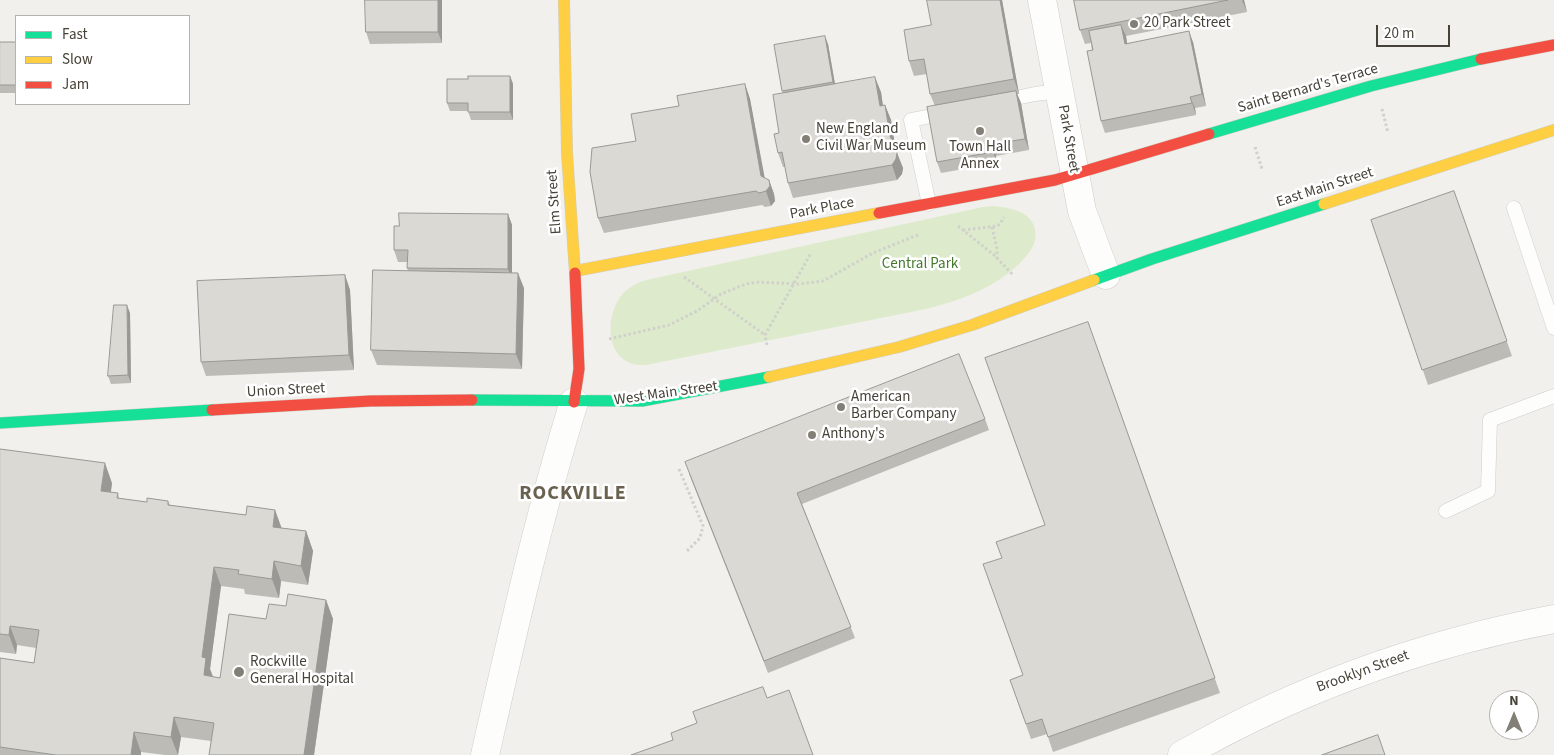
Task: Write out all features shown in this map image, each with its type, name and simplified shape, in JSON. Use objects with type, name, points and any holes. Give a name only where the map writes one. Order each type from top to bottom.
[{"type":"main road","name":"Elm Street","points":[[564,0],[567,153],[579,369],[574,402]]},
{"type":"main road","name":"Saint Bernard's Terrace","points":[[1075,174],[1380,83],[1491,57],[1554,45]]},
{"type":"main road","name":"East Main Street","points":[[1106,275],[1554,130]]},
{"type":"main road","name":"Park Place","points":[[575,271],[1035,184],[1075,174]]},
{"type":"main road","name":"West Main Street","points":[[574,402],[642,401],[777,376],[852,359],[972,325],[1106,275]]},
{"type":"main road","name":"Union Street","points":[[0,423],[370,401],[520,400],[574,402]]},
{"type":"street","name":"Park Street","points":[[1042,0],[1086,223],[1106,275]]},
{"type":"street","points":[[485,755],[546,495],[574,402]]},
{"type":"street","name":"Brooklyn Street","points":[[1182,755],[1265,712],[1361,671],[1459,639],[1554,619]]},
{"type":"lane","points":[[986,105],[1059,90]]},
{"type":"lane","points":[[929,204],[911,120],[958,110]]},
{"type":"lane","points":[[1514,208],[1554,328]]},
{"type":"lane","points":[[1446,511],[1488,492],[1490,420],[1554,396]]},
{"type":"path","points":[[1381,109],[1388,133]]},
{"type":"path","points":[[1253,142],[1262,169]]},
{"type":"path","points":[[962,230],[992,227],[1000,224],[1007,209]]},
{"type":"path","points":[[951,227],[957,225],[1013,275]]},
{"type":"path","points":[[992,227],[997,249],[996,258]]},
{"type":"path","points":[[609,339],[669,325],[697,311],[736,286],[759,282],[794,284],[824,281],[873,253],[905,239],[926,233]]},
{"type":"path","points":[[767,345],[765,335],[814,248]]},
{"type":"path","points":[[680,273],[765,335]]},
{"type":"path","points":[[679,470],[703,526],[700,538],[686,552]]},
{"type":"green space","name":"Central Park","points":[[995,206],[1018,211],[1028,217],[1034,226],[1035,241],[1022,261],[1001,279],[977,292],[952,302],[926,309],[646,365],[628,362],[619,356],[612,340],[611,322],[616,304],[626,291],[642,281],[983,207]]},
{"type":"building","points":[[365,0],[438,0],[438,32],[366,32]]},
{"type":"building","points":[[927,0],[1000,0],[1014,79],[930,94],[924,59],[909,61],[904,30],[931,25]]},
{"type":"building","points":[[1074,0],[1228,0],[1080,30]]},
{"type":"building","points":[[1121,25],[1125,44],[1189,31],[1202,94],[1190,97],[1192,103],[1101,121],[1087,51],[1093,50],[1089,31]]},
{"type":"building","points":[[825,36],[833,82],[782,91],[774,45]]},
{"type":"building","points":[[0,42],[15,42],[15,85],[0,85]]},
{"type":"building","points":[[468,76],[510,76],[510,112],[468,112],[468,103],[447,103],[447,79],[468,79]]},
{"type":"building","points":[[875,77],[880,106],[885,105],[890,136],[897,153],[892,165],[788,183],[782,152],[778,153],[774,134],[779,133],[773,95]]},
{"type":"building","points":[[745,84],[761,176],[769,180],[770,186],[766,191],[759,193],[756,191],[598,218],[590,172],[592,148],[636,141],[631,114],[679,106],[677,96]]},
{"type":"building","name":"Town Hall Annex","points":[[1016,91],[1025,139],[992,144],[993,152],[937,162],[927,107]]},
{"type":"building","points":[[1454,191],[1507,341],[1422,370],[1371,220]]},
{"type":"building","points":[[399,213],[508,214],[508,269],[407,268],[408,250],[394,250],[394,226],[399,226]]},
{"type":"building","points":[[373,270],[518,273],[516,354],[371,350]]},
{"type":"building","points":[[345,275],[349,355],[201,362],[197,281]]},
{"type":"building","points":[[114,305],[127,305],[128,375],[108,376]]},
{"type":"building","points":[[1088,322],[1215,678],[1048,737],[1042,719],[1026,724],[1010,680],[1023,675],[983,564],[1002,558],[996,542],[1045,525],[985,358]]},
{"type":"building","points":[[959,354],[985,419],[797,493],[851,627],[764,661],[685,462]]},
{"type":"building","points":[[0,449],[105,463],[101,491],[118,493],[117,498],[147,502],[147,498],[168,501],[168,505],[246,515],[247,506],[275,510],[273,527],[306,531],[301,566],[274,561],[272,579],[238,574],[239,570],[214,567],[202,657],[206,658],[204,675],[220,678],[229,614],[266,619],[269,604],[286,606],[288,594],[326,600],[304,755],[209,755],[214,723],[174,717],[171,737],[134,732],[131,755],[56,755],[0,747],[0,658],[34,663],[39,630],[10,626],[9,635],[0,634]]},
{"type":"building","points":[[763,687],[767,698],[789,690],[813,755],[631,755],[673,740],[671,733],[697,723],[693,712]]},
{"type":"building","points":[[1378,735],[1385,755],[1322,755]]},
{"type":"traffic: fast","points":[[1209,134],[1371,86],[1481,59]]},
{"type":"traffic: fast","points":[[1094,280],[1152,259],[1324,204]]},
{"type":"traffic: fast","points":[[472,400],[642,401],[769,377]]},
{"type":"traffic: fast","points":[[0,423],[212,410]]},
{"type":"traffic: slow","points":[[564,0],[567,153],[575,273]]},
{"type":"traffic: slow","points":[[1324,204],[1554,130]]},
{"type":"traffic: slow","points":[[575,271],[879,213]]},
{"type":"traffic: slow","points":[[769,377],[899,347],[972,325],[1094,280]]},
{"type":"traffic: jam","points":[[1481,59],[1554,45]]},
{"type":"traffic: jam","points":[[879,213],[1055,180],[1209,134]]},
{"type":"traffic: jam","points":[[574,402],[579,369],[575,273]]},
{"type":"traffic: jam","points":[[212,410],[370,401],[472,400]]},
{"type":"place","name":"20 Park Street","points":[[1134,24]]},
{"type":"place","name":"Town Hall Annex","points":[[980,131]]},
{"type":"place","name":"New England Civil War Museum","points":[[806,139]]},
{"type":"place","name":"American Barber Company","points":[[841,407]]},
{"type":"place","name":"Anthony's","points":[[812,435]]},
{"type":"place","name":"Rockville General Hospital","points":[[239,672]]},
{"type":"district","name":"ROCKVILLE","points":[[573,495]]}]
